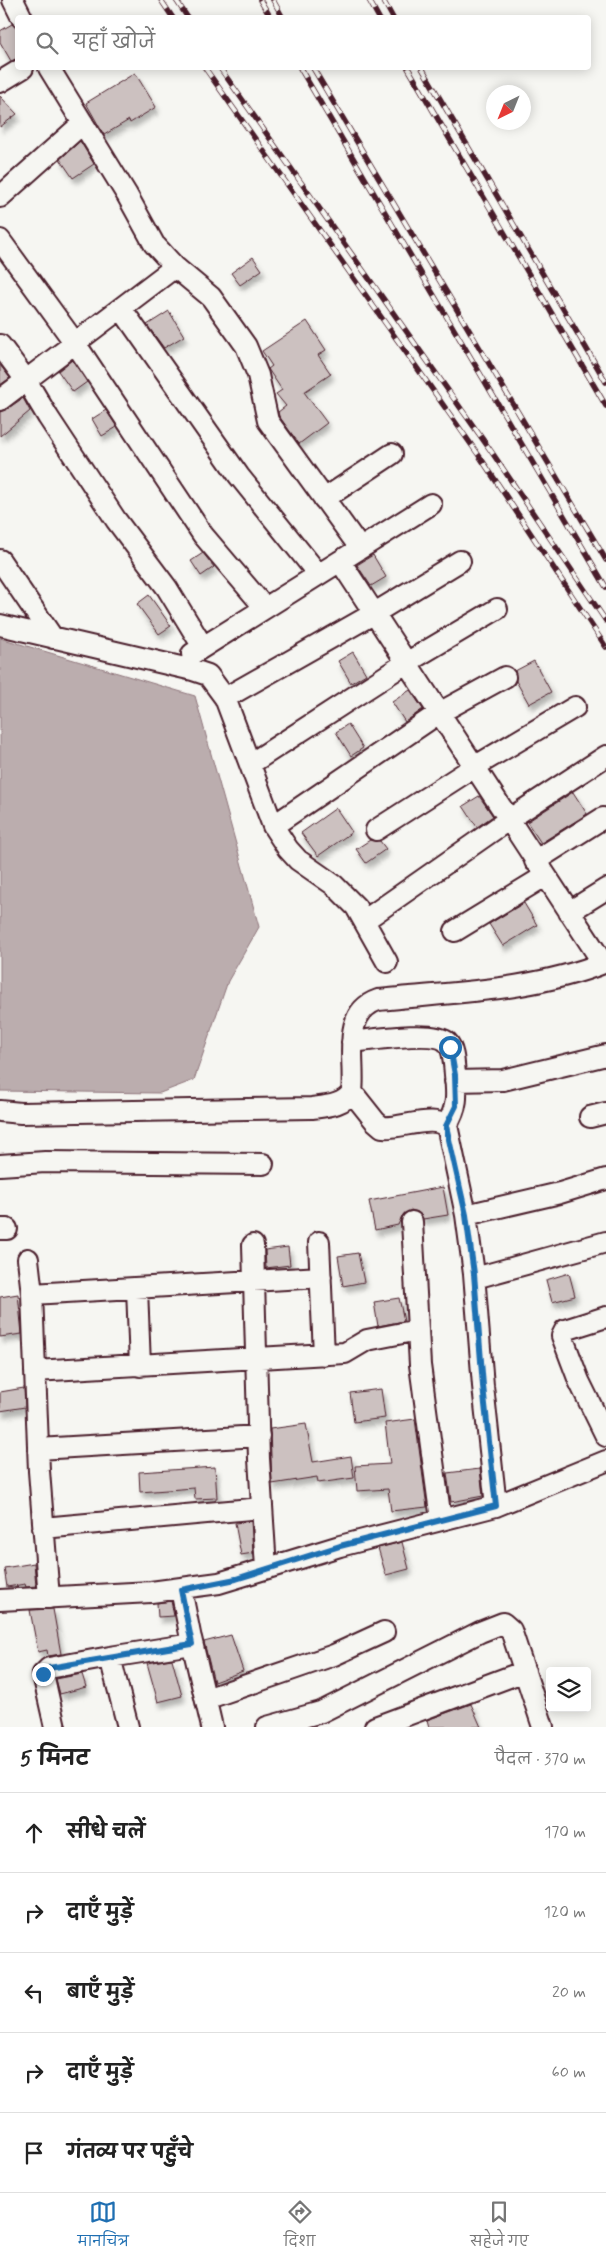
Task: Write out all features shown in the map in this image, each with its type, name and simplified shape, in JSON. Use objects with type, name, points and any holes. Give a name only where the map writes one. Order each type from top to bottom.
[{"type":"street","points":[[13,0],[20,15]]},
{"type":"street","points":[[0,82],[20,70]]},
{"type":"street","points":[[50,70],[128,195],[154,244],[175,267],[211,297],[246,346],[258,375],[268,421],[360,548]]},
{"type":"street","points":[[0,197],[83,123]]},
{"type":"street","points":[[0,240],[75,343],[203,534],[265,608]]},
{"type":"street","points":[[0,400],[175,267]]},
{"type":"street","points":[[121,308],[239,476],[318,574]]},
{"type":"street","points":[[0,345],[26,380],[48,417],[112,513],[168,588],[203,647]]},
{"type":"street","points":[[324,499],[392,454]]},
{"type":"street","points":[[173,665],[431,504]]},
{"type":"street","points":[[0,560],[54,638]]},
{"type":"street","points":[[340,561],[508,820],[569,912],[605,962],[560,977],[515,986],[378,1000],[370,1003],[361,1011],[355,1020],[352,1042],[352,1092],[382,1127],[433,1121],[446,1126]]},
{"type":"street","points":[[225,698],[373,614],[460,561]]},
{"type":"street","points":[[250,764],[406,663],[497,609]]},
{"type":"street","points":[[0,625],[201,671],[208,675],[225,698],[273,826],[288,849],[298,860],[334,885],[356,907],[387,962]]},
{"type":"street","points":[[273,826],[438,713],[505,677]]},
{"type":"street","points":[[376,830],[474,767],[575,707]]},
{"type":"street","points":[[365,920],[508,820],[606,756]]},
{"type":"street","points":[[455,931],[540,868],[603,818]]},
{"type":"street","points":[[569,912],[606,889]]},
{"type":"street","points":[[352,1042],[416,1036],[439,1036],[448,1042],[450,1047],[455,1081],[456,1106],[446,1126],[466,1215],[496,1506]]},
{"type":"street","points":[[455,1081],[503,1080],[606,1055]]},
{"type":"street","points":[[0,1111],[21,1113],[312,1108],[343,1101],[352,1092]]},
{"type":"street","points":[[0,1165],[45,1162],[263,1164]]},
{"type":"street","points":[[466,1215],[560,1193],[606,1179]]},
{"type":"street","points":[[412,1222],[420,1365],[442,1520]]},
{"type":"street","points":[[319,1242],[324,1355]]},
{"type":"street","points":[[474,1278],[606,1242]]},
{"type":"street","points":[[253,1245],[259,1436],[266,1568]]},
{"type":"street","points":[[28,1260],[32,1294],[38,1449],[49,1598]]},
{"type":"street","points":[[32,1294],[321,1277]]},
{"type":"street","points":[[137,1288],[140,1366]]},
{"type":"street","points":[[606,1317],[565,1330],[562,1336],[578,1382],[606,1436]]},
{"type":"street","points":[[34,1371],[256,1360],[349,1353],[367,1340],[418,1330]]},
{"type":"street","points":[[38,1449],[259,1436]]},
{"type":"street","points":[[0,1600],[181,1590],[236,1579],[340,1546],[496,1506],[606,1461]]},
{"type":"street","points":[[43,1528],[262,1508]]},
{"type":"street","points":[[181,1590],[212,1727]]},
{"type":"street","points":[[267,1727],[321,1712],[502,1623],[508,1625],[511,1630],[543,1727]]},
{"type":"street","points":[[206,1699],[334,1655],[384,1632]]},
{"type":"street","points":[[55,1727],[43,1674],[49,1668],[192,1644],[191,1638]]},
{"type":"street","points":[[110,1657],[128,1727]]},
{"type":"street","points":[[374,1727],[524,1671]]},
{"type":"shaded area","points":[[0,638],[195,696],[259,927],[228,981],[194,1080],[160,1093],[0,1091]]},
{"type":"building","points":[[12,24],[15,26],[15,59],[11,61],[0,42],[0,31]]},
{"type":"building","points":[[135,73],[156,107],[130,123],[129,120],[104,135],[86,103]]},
{"type":"building","points":[[0,96],[17,114],[0,127]]},
{"type":"building","points":[[80,141],[94,164],[73,178],[60,159]]},
{"type":"building","points":[[253,257],[262,270],[240,285],[231,273]]},
{"type":"building","points":[[169,311],[184,336],[164,348],[147,325]]},
{"type":"building","points":[[307,321],[326,350],[318,355],[331,374],[304,392],[327,423],[299,444],[279,416],[278,412],[286,406],[276,394],[282,390],[268,369],[272,366],[262,351]]},
{"type":"building","points":[[72,360],[87,382],[73,392],[58,371]]},
{"type":"building","points":[[0,365],[10,378],[0,385]]},
{"type":"building","points":[[23,398],[30,411],[0,436],[0,412]]},
{"type":"building","points":[[106,410],[117,427],[102,436],[92,419]]},
{"type":"building","points":[[203,553],[214,567],[201,576],[191,561]]},
{"type":"building","points":[[373,555],[386,577],[371,586],[357,565]]},
{"type":"building","points":[[149,595],[171,626],[159,634],[137,604]]},
{"type":"building","points":[[353,652],[366,674],[351,683],[338,661]]},
{"type":"building","points":[[534,661],[551,692],[529,704],[516,681],[515,671]]},
{"type":"building","points":[[410,690],[423,709],[405,722],[392,702]]},
{"type":"building","points":[[348,724],[363,748],[351,756],[336,732]]},
{"type":"building","points":[[573,792],[587,814],[541,843],[527,822]]},
{"type":"building","points":[[479,796],[493,816],[477,827],[463,806]]},
{"type":"building","points":[[336,808],[352,832],[318,856],[301,833]]},
{"type":"building","points":[[370,840],[380,841],[386,849],[366,863],[356,849]]},
{"type":"building","points":[[524,903],[537,925],[503,946],[489,924]]},
{"type":"building","points":[[443,1187],[448,1215],[423,1219],[418,1212],[411,1210],[402,1216],[398,1225],[375,1230],[369,1201]]},
{"type":"building","points":[[288,1247],[290,1265],[266,1268],[265,1250]]},
{"type":"building","points":[[358,1253],[364,1282],[343,1286],[338,1256]]},
{"type":"building","points":[[569,1273],[575,1296],[552,1302],[546,1280]]},
{"type":"building","points":[[18,1294],[22,1334],[0,1337],[0,1297]]},
{"type":"building","points":[[399,1298],[404,1321],[378,1326],[374,1302]]},
{"type":"building","points":[[24,1388],[25,1407],[0,1411],[0,1392]]},
{"type":"building","points":[[381,1389],[385,1418],[354,1422],[350,1393]]},
{"type":"building","points":[[415,1419],[427,1507],[391,1511],[388,1489],[357,1491],[355,1466],[390,1464],[385,1423]]},
{"type":"building","points":[[306,1424],[313,1462],[351,1456],[354,1478],[318,1483],[317,1477],[272,1484],[270,1429]]},
{"type":"building","points":[[215,1467],[217,1498],[195,1499],[194,1488],[140,1492],[139,1472]]},
{"type":"building","points":[[480,1469],[483,1496],[451,1502],[447,1473]]},
{"type":"building","points":[[251,1521],[253,1553],[241,1555],[235,1523]]},
{"type":"building","points":[[402,1542],[409,1569],[386,1575],[378,1548]]},
{"type":"building","points":[[34,1563],[36,1586],[26,1587],[25,1584],[7,1587],[4,1568]]},
{"type":"building","points":[[171,1601],[174,1616],[158,1617],[157,1603]]},
{"type":"building","points":[[53,1609],[61,1654],[48,1656],[47,1650],[38,1652],[30,1610]]},
{"type":"building","points":[[231,1635],[243,1671],[214,1682],[204,1642]]},
{"type":"building","points":[[172,1659],[182,1696],[158,1702],[147,1663]]},
{"type":"building","points":[[82,1674],[86,1687],[60,1694],[56,1679]]},
{"type":"building","points":[[471,1704],[481,1727],[429,1727],[427,1720]]},
{"type":"railway","points":[[161,0],[171,15]]},
{"type":"railway","points":[[176,0],[186,15]]},
{"type":"railway","points":[[260,0],[269,15]]},
{"type":"railway","points":[[273,0],[281,15]]},
{"type":"railway","points":[[369,0],[377,15]]},
{"type":"railway","points":[[383,0],[391,15]]},
{"type":"railway","points":[[206,70],[480,457],[606,647]]},
{"type":"railway","points":[[221,70],[491,451],[606,621]]},
{"type":"railway","points":[[301,70],[606,587]]},
{"type":"railway","points":[[314,70],[606,560]]},
{"type":"railway","points":[[409,70],[606,406]]},
{"type":"railway","points":[[423,70],[606,382]]},
{"type":"route","points":[[43,1674],[49,1668],[192,1644],[181,1590],[236,1579],[294,1559],[340,1546],[496,1506],[483,1386],[474,1274],[466,1215],[446,1126],[454,1115],[457,1096],[452,1050],[450,1047]]}]
